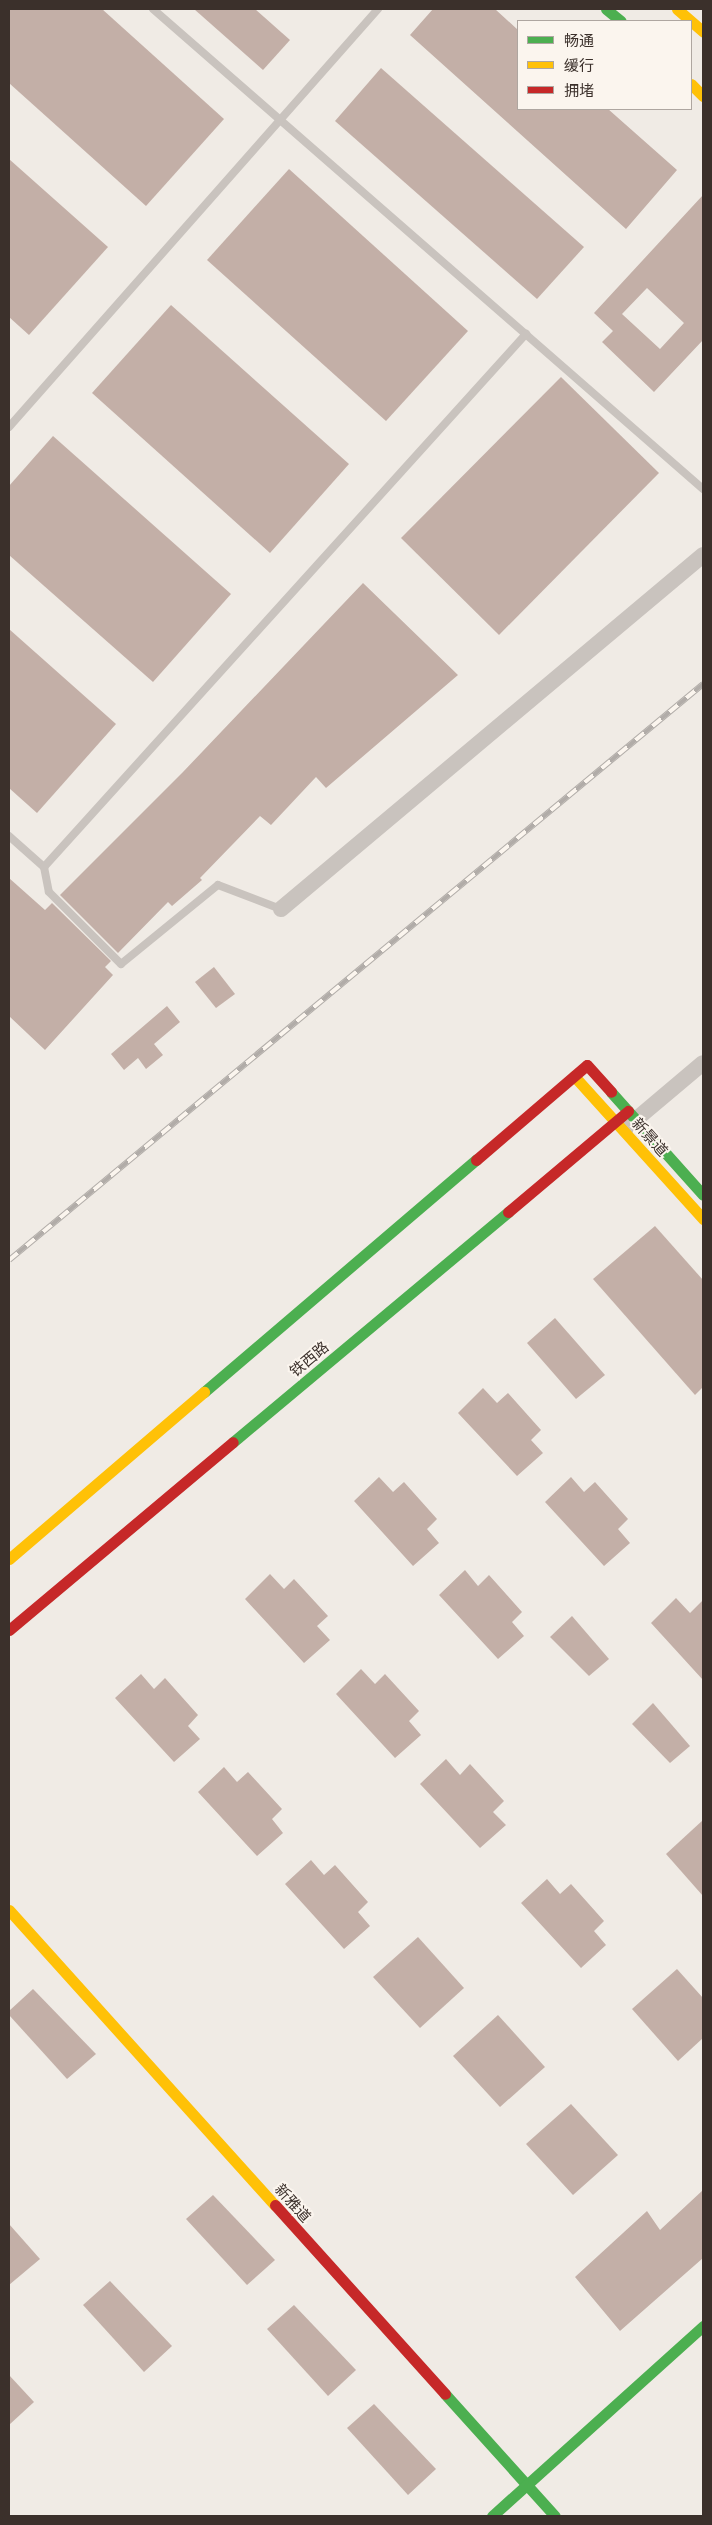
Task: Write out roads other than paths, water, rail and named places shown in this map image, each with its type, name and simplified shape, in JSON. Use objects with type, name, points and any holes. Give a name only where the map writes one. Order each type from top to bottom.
[{"type":"main road","points":[[606,9],[620,20]]},
{"type":"main road","points":[[677,9],[689,20]]},
{"type":"main road","points":[[692,22],[703,32]]},
{"type":"main road","points":[[692,85],[703,96]]},
{"type":"main road","name":"新景道","points":[[703,1195],[626,1121],[574,1076],[587,1065],[626,1121],[703,1219]]},
{"type":"main road","points":[[9,1559],[574,1076]]},
{"type":"main road","name":"铁西路","points":[[9,1630],[626,1121]]},
{"type":"main road","name":"新雅道","points":[[9,1910],[555,2516]]},
{"type":"main road","points":[[492,2516],[703,2326]]},
{"type":"street","points":[[281,909],[703,555]]},
{"type":"street","points":[[626,1121],[703,1063]]},
{"type":"lane","points":[[153,9],[703,489]]},
{"type":"lane","points":[[9,427],[378,9]]},
{"type":"lane","points":[[44,868],[526,334]]},
{"type":"lane","points":[[9,836],[44,868],[49,892],[121,964],[218,886],[281,909]]},
{"type":"railway","points":[[9,1260],[703,684]]}]
